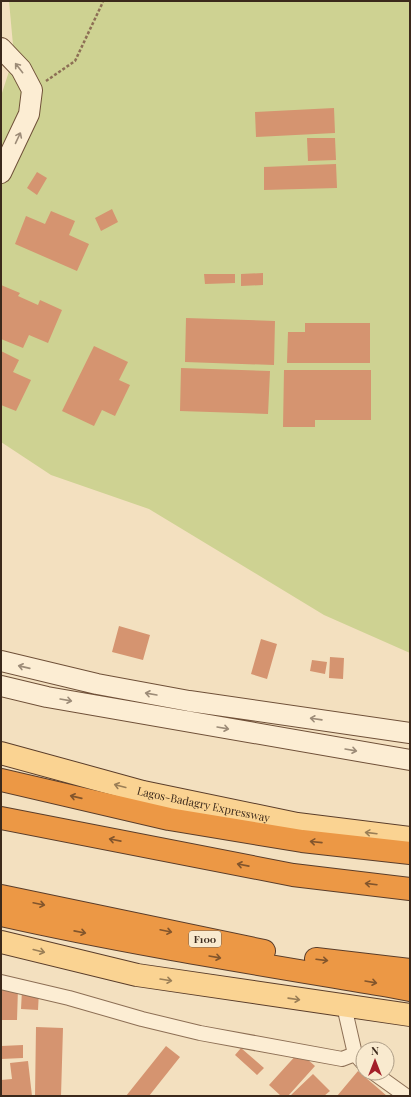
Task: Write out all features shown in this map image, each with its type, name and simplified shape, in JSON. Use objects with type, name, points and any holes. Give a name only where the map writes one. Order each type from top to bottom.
[{"type":"highway","points":[[1,780],[169,819],[302,841],[410,853]]},
{"type":"highway","points":[[1,818],[293,875],[410,889]]},
{"type":"highway","name":"F100","points":[[1,896],[283,955],[410,970]]},
{"type":"highway","points":[[1,915],[66,930],[149,946],[410,990]]},
{"type":"main road","points":[[1,48],[21,69],[32,90],[29,114],[1,173]]},
{"type":"main road","points":[[1,661],[97,684],[189,701],[410,733]]},
{"type":"main road","points":[[1,686],[48,697],[410,760]]},
{"type":"main road","name":"Lagos-Badagry Expressway","points":[[1,753],[143,792],[297,824],[410,838]]},
{"type":"main road","points":[[1,942],[137,975],[410,1015]]},
{"type":"street","points":[[1,982],[69,998],[142,1019],[200,1033],[342,1059],[355,1058]]},
{"type":"street","points":[[344,1006],[355,1044]]},
{"type":"street","points":[[385,1081],[406,1096]]},
{"type":"path","points":[[32,90],[75,61],[103,1]]},
{"type":"green space","points":[[9,1],[410,1],[410,653],[324,615],[149,509],[51,475],[1,442],[1,96],[14,56]]},
{"type":"building","points":[[334,108],[335,133],[256,137],[255,112]]},
{"type":"building","points":[[307,138],[335,138],[336,160],[308,161]]},
{"type":"building","points":[[336,164],[337,188],[264,190],[264,167]]},
{"type":"building","points":[[37,172],[47,178],[37,195],[27,188]]},
{"type":"building","points":[[112,209],[118,222],[101,231],[95,218]]},
{"type":"building","points":[[51,211],[75,221],[69,235],[89,244],[77,271],[15,244],[26,216],[45,224]]},
{"type":"building","points":[[263,273],[263,285],[241,286],[241,274]]},
{"type":"building","points":[[204,274],[235,274],[235,283],[205,284]]},
{"type":"building","points":[[1,285],[20,293],[18,296],[38,305],[40,300],[62,310],[48,343],[29,335],[23,348],[1,339]]},
{"type":"building","points":[[186,318],[275,321],[274,365],[185,362]]},
{"type":"building","points":[[305,323],[370,323],[370,363],[287,363],[288,332],[305,332]]},
{"type":"building","points":[[94,346],[128,362],[119,380],[130,385],[115,416],[102,410],[94,426],[62,411]]},
{"type":"building","points":[[1,351],[19,360],[13,372],[31,380],[16,411],[1,405]]},
{"type":"building","points":[[181,368],[270,371],[268,414],[180,411]]},
{"type":"building","points":[[284,370],[371,370],[371,420],[315,420],[315,427],[283,427]]},
{"type":"building","points":[[119,626],[150,635],[143,660],[112,652]]},
{"type":"building","points":[[261,639],[277,644],[267,679],[251,674]]},
{"type":"building","points":[[330,657],[344,658],[343,679],[329,678]]},
{"type":"building","points":[[312,660],[327,662],[325,674],[310,671]]},
{"type":"building","points":[[1,987],[18,988],[17,1020],[1,1020]]},
{"type":"building","points":[[22,990],[39,991],[38,1010],[21,1009]]},
{"type":"building","points":[[36,1027],[63,1028],[61,1096],[35,1096]]},
{"type":"building","points":[[23,1045],[23,1058],[1,1059],[1,1046]]},
{"type":"building","points":[[166,1046],[180,1057],[149,1096],[126,1096]]},
{"type":"building","points":[[241,1048],[264,1068],[257,1075],[235,1055]]},
{"type":"building","points":[[299,1052],[315,1066],[288,1096],[281,1096],[269,1085]]},
{"type":"building","points":[[28,1061],[32,1096],[1,1096],[1,1080],[12,1079],[10,1063]]},
{"type":"building","points":[[313,1074],[330,1091],[324,1096],[291,1095]]},
{"type":"building","points":[[355,1075],[355,1081],[370,1081],[387,1096],[337,1096]]}]
